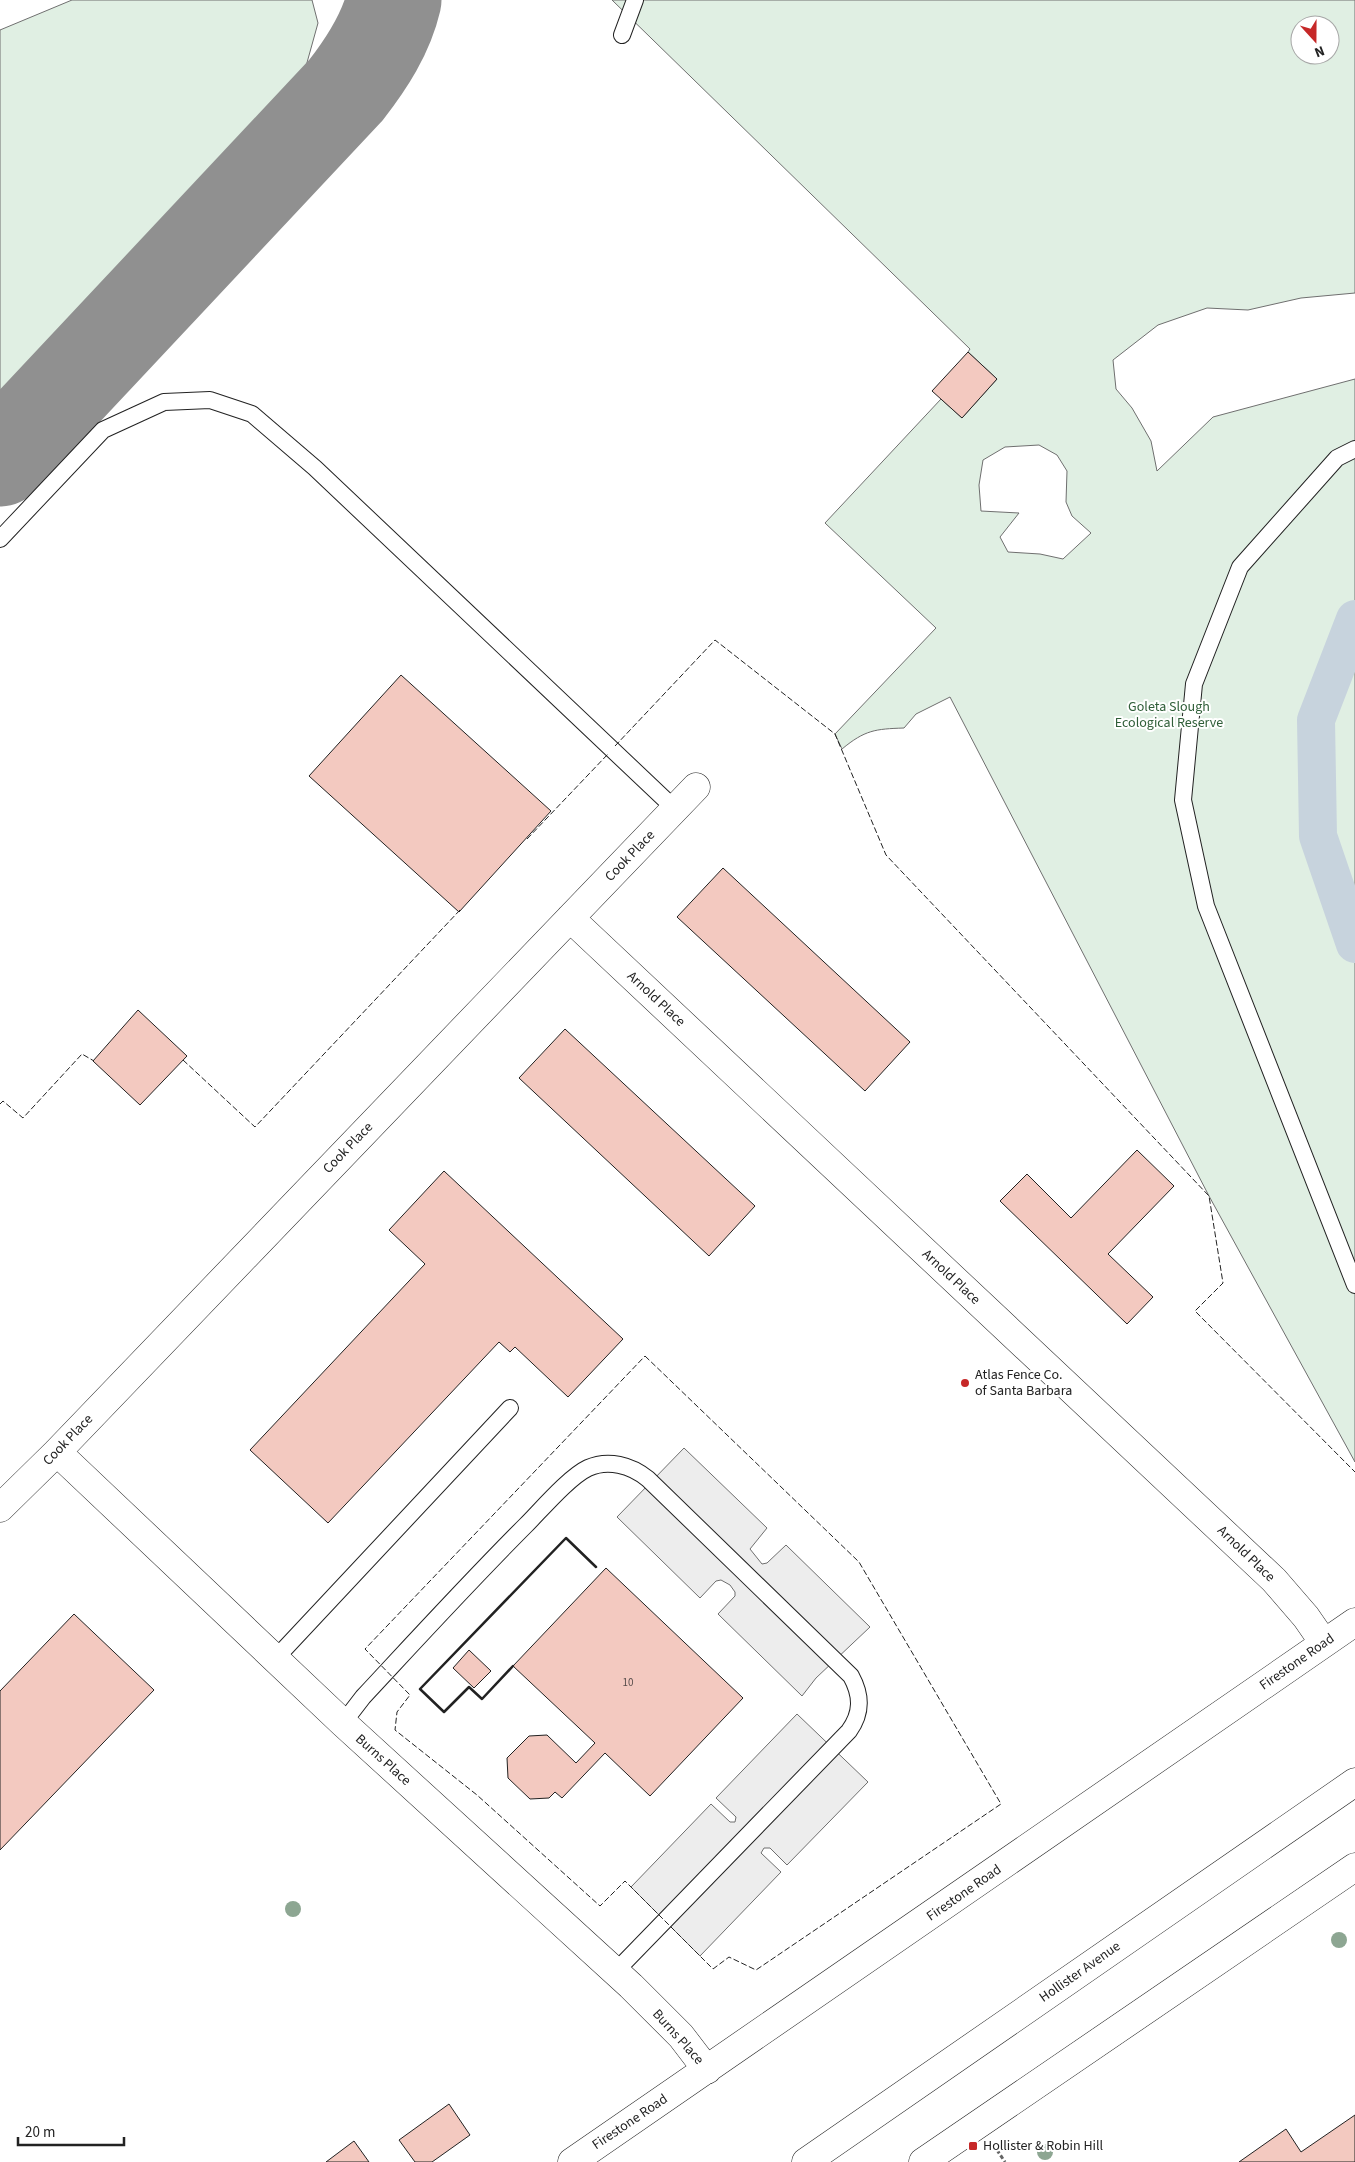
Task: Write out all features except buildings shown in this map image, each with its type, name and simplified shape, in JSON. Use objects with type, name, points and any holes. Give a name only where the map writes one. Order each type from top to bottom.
[{"type":"street","name":"Cook Place","points":[[0,1508],[58,1452],[696,787]]},
{"type":"street","name":"Arnold Place","points":[[570,918],[1274,1580],[1306,1617],[1324,1643]]},
{"type":"street","name":"Burns Place","points":[[58,1452],[342,1723],[615,1972],[681,2036],[707,2070]]},
{"type":"street","name":"Firestone Road","points":[[572,2162],[1355,1622]]},
{"type":"street","name":"Hollister Avenue","points":[[806,2162],[1355,1782]]},
{"type":"street","points":[[923,2162],[1355,1867]]},
{"type":"lane","points":[[622,35],[635,0]]},
{"type":"lane","points":[[0,539],[104,430],[164,402],[210,400],[252,414],[315,468],[675,809]]},
{"type":"lane","points":[[1355,449],[1337,458],[1240,567],[1194,684],[1183,800],[1206,906],[1355,1286]]},
{"type":"lane","points":[[275,1659],[510,1408]]},
{"type":"lane","points":[[342,1723],[363,1697],[493,1559],[577,1476],[596,1466],[614,1464],[634,1469],[648,1479],[851,1676],[858,1693],[859,1711],[854,1724],[845,1735],[615,1972]]},
{"type":"green space","points":[[72,0],[312,0],[318,23],[303,77],[161,242],[0,398],[0,30]]},
{"type":"green space","name":"Goleta Slough Ecological Reserve","points":[[612,0],[1355,0],[1355,293],[1301,298],[1248,310],[1207,308],[1158,325],[1113,360],[1116,389],[1132,408],[1151,441],[1157,471],[1213,417],[1355,379],[1355,1462],[1209,1196],[950,697],[916,714],[904,728],[885,729],[864,734],[842,749],[835,734],[936,628],[825,523],[941,399],[962,418],[997,379],[968,352],[970,349]],"holes":[[[1039,445],[1057,455],[1067,471],[1066,502],[1072,516],[1091,533],[1063,559],[1040,554],[1008,552],[1000,537],[1019,513],[981,511],[979,485],[983,460],[1005,447]]]},
{"type":"shaded area","points":[[684,1448],[767,1528],[750,1549],[762,1564],[767,1563],[786,1545],[870,1627],[816,1678],[802,1696],[718,1614],[735,1596],[735,1592],[730,1585],[721,1580],[716,1581],[700,1598],[617,1517]]},
{"type":"shaded area","points":[[797,1714],[868,1782],[787,1865],[770,1848],[764,1848],[761,1853],[781,1872],[700,1956],[631,1887],[711,1804],[730,1822],[735,1822],[736,1817],[716,1798]]},
{"type":"waterway","points":[[1355,619],[1316,720],[1318,836],[1355,944]]},
{"type":"taxiway","points":[[0,459],[346,90],[375,48],[391,13],[394,0]]},
{"type":"fence","points":[[615,746],[715,640],[835,734],[886,855],[1209,1196],[1223,1283],[1195,1311],[1355,1472]]},
{"type":"fence","points":[[527,839],[608,754]]},
{"type":"fence","points":[[183,1060],[255,1127],[460,910]]},
{"type":"fence","points":[[0,1104],[3,1101],[23,1118],[82,1054],[94,1061]]},
{"type":"fence","points":[[645,1356],[859,1562],[1001,1804],[756,1970],[729,1957],[713,1969],[625,1881],[600,1906],[477,1795],[395,1730],[397,1712],[410,1695],[365,1649],[645,1356]]},
{"type":"wall","points":[[513,1666],[482,1699],[469,1687],[444,1712],[420,1689],[566,1538],[596,1567]]},
{"type":"place","name":"Atlas Fence Co. of Santa Barbara","points":[[965,1383]]},
{"type":"place","name":"Hollister & Robin Hill","points":[[973,2146]]}]
